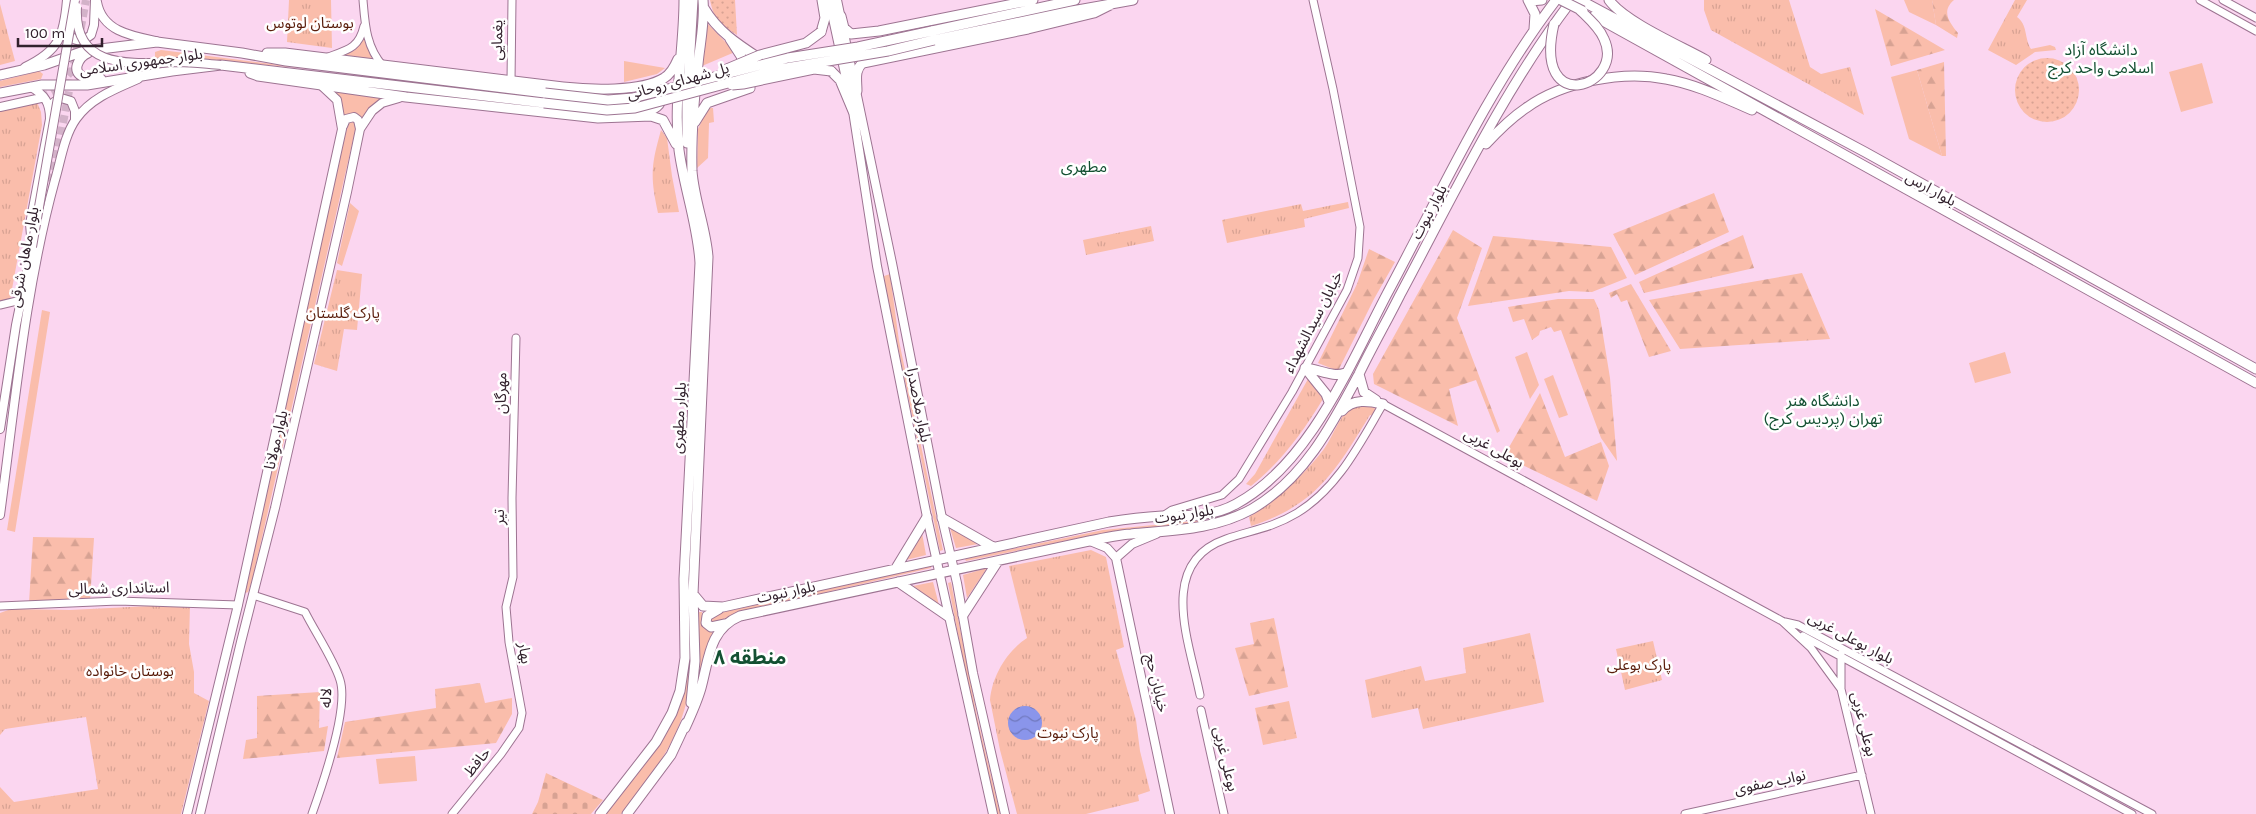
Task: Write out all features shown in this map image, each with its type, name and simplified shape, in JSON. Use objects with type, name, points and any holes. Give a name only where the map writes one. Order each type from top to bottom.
[{"type":"main road","points":[[67,0],[67,27],[72,39],[80,41],[87,38],[93,32],[96,0]]},
{"type":"main road","points":[[76,0],[78,24],[83,37],[99,55],[112,61],[124,63],[181,62],[221,65]]},
{"type":"main road","points":[[32,247],[76,0]]},
{"type":"main road","points":[[96,0],[99,11],[113,28],[158,42]]},
{"type":"main road","name":"بلوار مطهری","points":[[600,814],[656,742],[672,713],[680,691],[685,658],[684,579],[700,263],[699,243],[679,149],[677,104],[684,0]]},
{"type":"main road","points":[[692,170],[688,154],[687,127],[693,0]]},
{"type":"main road","points":[[714,81],[734,65],[760,55],[806,43],[821,32],[824,18],[822,0]]},
{"type":"main road","name":"بلوار ملاصدرا","points":[[828,0],[853,111],[877,266],[927,516],[932,560]]},
{"type":"main road","name":"بلوار ملاصدرا","points":[[837,0],[892,263],[973,673],[1005,814]]},
{"type":"main road","points":[[841,16],[844,28],[851,34],[880,32],[1033,0]]},
{"type":"main road","points":[[1073,4],[1114,4],[1133,0]]},
{"type":"main road","points":[[1534,29],[1535,14],[1529,1],[1542,0]]},
{"type":"main road","name":"بلوار نبوت","points":[[723,607],[1118,521],[1163,516],[1205,515],[1235,505],[1263,486],[1298,451],[1329,402],[1476,126],[1534,29],[1556,0]]},
{"type":"main road","points":[[1609,0],[1619,11],[1770,96],[1796,115]]},
{"type":"main road","points":[[1568,1],[1595,12]]},
{"type":"main road","name":"بلوار نبوت","points":[[727,623],[740,616],[1089,540],[1207,527],[1251,509],[1289,480],[1308,459],[1337,417],[1478,151],[1568,1]]},
{"type":"main road","points":[[703,4],[712,22],[730,39],[791,80]]},
{"type":"main road","name":"بلوار مطهری","points":[[627,814],[671,755],[685,728],[693,694],[696,661],[693,594],[708,257],[692,170],[693,127],[703,4]]},
{"type":"main road","name":"پل شهدای روحانی","points":[[286,61],[608,100],[633,98],[714,81],[888,51],[1073,4]]},
{"type":"main road","points":[[857,91],[856,72],[858,66],[863,63],[1094,14],[1114,4]]},
{"type":"main road","points":[[1554,24],[1549,54],[1555,74],[1562,81],[1571,84],[1582,84],[1593,80],[1606,65],[1607,48],[1600,32],[1580,5]]},
{"type":"main road","name":"بلوار ارس","points":[[1595,12],[1865,152],[2256,369]]},
{"type":"main road","name":"بلوار ارس","points":[[1595,12],[1790,126],[2256,383]]},
{"type":"main road","points":[[18,70],[50,53],[60,38],[66,13]]},
{"type":"main road","points":[[880,32],[870,36],[868,44],[873,55],[884,58]]},
{"type":"main road","points":[[693,127],[706,103],[750,88],[741,56],[730,39]]},
{"type":"main road","name":"بلوار جمهوری اسلامی","points":[[0,74],[44,65],[84,51],[158,42],[286,61]]},
{"type":"main road","points":[[242,53],[286,53],[511,81],[602,90],[639,85],[665,77],[677,61],[682,44]]},
{"type":"main road","points":[[112,80],[84,77],[79,74],[77,68],[78,62],[85,54],[113,46]]},
{"type":"main road","points":[[42,85],[57,79],[60,72],[55,66],[44,65]]},
{"type":"main road","name":"بلوار جمهوری اسلامی","points":[[0,93],[42,85],[82,85],[221,65],[285,73]]},
{"type":"main road","points":[[241,69],[258,76],[406,97],[598,118],[652,116],[663,120],[679,149]]},
{"type":"main road","points":[[714,81],[743,84],[814,69],[832,71],[840,80],[853,111]]},
{"type":"main road","name":"پل شهدای روحانی","points":[[285,73],[606,110],[635,108],[714,81]]},
{"type":"main road","name":"بلوار ماهان شرقی","points":[[0,516],[25,326],[48,206],[67,137],[75,120],[87,106],[101,96],[146,75]]},
{"type":"main road","points":[[1478,151],[1526,108],[1545,97],[1563,89],[1625,75],[1667,79],[1718,96],[1790,126]]},
{"type":"main road","name":"بلوار مولانا","points":[[188,810],[238,605],[342,129],[337,100],[319,84]]},
{"type":"main road","points":[[638,116],[658,106],[662,99],[661,90],[657,86],[639,85]]},
{"type":"main road","points":[[31,87],[46,99],[49,105],[50,116]]},
{"type":"main road","name":"بلوار مولانا","points":[[201,811],[348,192],[360,130],[372,111],[382,103],[393,98],[406,97]]},
{"type":"main road","points":[[0,107],[41,98]]},
{"type":"main road","points":[[50,116],[53,103],[56,100],[66,99],[74,105],[75,120]]},
{"type":"main road","name":"بلوار ماهان شرقی","points":[[0,429],[21,300],[32,247],[30,224],[50,116]]},
{"type":"main road","points":[[342,129],[346,119],[354,117],[358,120],[360,130]]},
{"type":"main road","points":[[1857,163],[1864,161],[1867,155],[1865,152]]},
{"type":"main road","points":[[1426,222],[1436,228]]},
{"type":"main road","points":[[877,266],[880,271],[886,272],[891,268],[892,263]]},
{"type":"main road","points":[[1305,368],[1337,376],[1345,374]]},
{"type":"main road","points":[[1305,368],[1326,394],[1329,402]]},
{"type":"main road","points":[[1359,373],[1362,389],[1365,394],[1383,404]]},
{"type":"main road","points":[[1337,417],[1346,407],[1353,403],[1366,400],[1383,404]]},
{"type":"main road","points":[[1216,511],[1213,518],[1216,522],[1220,522]]},
{"type":"main road","points":[[1205,515],[1210,520],[1207,527]]},
{"type":"main road","points":[[896,568],[927,516]]},
{"type":"main road","points":[[942,518],[993,547]]},
{"type":"main road","points":[[1089,540],[1106,548],[1116,558],[1132,544],[1163,532]]},
{"type":"main road","points":[[961,554],[958,556],[958,563],[965,568]]},
{"type":"main road","name":"خیابان حج","points":[[1116,558],[1170,814]]},
{"type":"main road","points":[[932,560],[936,568],[935,574],[949,617],[993,814]]},
{"type":"main road","points":[[963,615],[998,561]]},
{"type":"main road","points":[[898,582],[949,617]]},
{"type":"main road","points":[[693,594],[703,606],[723,607]]},
{"type":"main road","points":[[723,607],[709,614],[706,618],[706,623],[714,627],[727,623]]},
{"type":"main road","points":[[685,728],[700,691],[712,644],[718,632],[727,623]]},
{"type":"main road","points":[[188,810],[195,814],[201,811]]},
{"type":"street","points":[[363,0],[371,49],[383,66]]},
{"type":"street","name":"یغمایی","points":[[511,81],[512,0]]},
{"type":"street","name":"خیابان سیدالشهداء","points":[[1163,516],[1172,510],[1214,498],[1229,491],[1246,471],[1347,290],[1358,258],[1360,237],[1333,89],[1313,0]]},
{"type":"street","points":[[2200,0],[2256,31]]},
{"type":"street","points":[[2223,0],[2256,18]]},
{"type":"street","points":[[324,58],[346,51],[355,45],[362,36],[365,20]]},
{"type":"street","points":[[0,304],[21,300]]},
{"type":"street","name":"مهرگان","points":[[513,449],[516,338]]},
{"type":"street","points":[[1200,695],[1181,604],[1182,588],[1193,563],[1212,545],[1273,525],[1298,513],[1312,502],[1326,490],[1342,470],[1383,404]]},
{"type":"street","name":"بوعلی غربی","points":[[1383,404],[1782,621],[1811,648],[1841,689],[1871,814]]},
{"type":"street","name":"تیر","points":[[512,585],[513,449]]},
{"type":"street","name":"بهار","points":[[512,585],[506,607],[509,642],[522,713],[521,725]]},
{"type":"street","name":"لاله","points":[[253,595],[305,612],[340,679],[341,687],[333,745],[326,775],[312,814]]},
{"type":"street","name":"استانداری شمالی","points":[[0,606],[118,601],[238,605]]},
{"type":"street","name":"بلوار بوعلی غربی","points":[[1782,621],[1796,632],[1841,653],[2152,814]]},
{"type":"street","points":[[1841,653],[1841,689]]},
{"type":"street","name":"بلوار بوعلی غربی","points":[[1841,653],[2132,814]]},
{"type":"street","name":"بوعلی غربی","points":[[1200,710],[1224,814]]},
{"type":"street","name":"حافظ","points":[[452,814],[501,754],[521,725]]},
{"type":"street","name":"نواب صفوی","points":[[1685,814],[1862,775]]},
{"type":"street","points":[[2117,806],[2121,798]]},
{"type":"green space","name":"بوستان لوتوس","points":[[289,0],[331,0],[332,48],[287,42]]},
{"type":"green space","points":[[710,0],[735,0],[737,35],[719,21]]},
{"type":"green space","points":[[1704,0],[1789,0],[1810,67],[1821,74],[1850,67],[1864,115],[1711,30],[1704,10]]},
{"type":"green space","points":[[1904,0],[1932,0],[1936,25],[1909,12]]},
{"type":"green space","points":[[1932,0],[1954,0],[1947,12],[1949,21],[1958,33],[1957,38],[1936,25]]},
{"type":"green space","points":[[2015,0],[2027,0],[2017,17],[2023,24],[2031,49],[2050,45],[2055,47],[2056,50],[2035,52],[2016,65],[1988,50]]},
{"type":"green space","points":[[0,4],[15,61],[0,65]]},
{"type":"green space","points":[[1875,9],[1945,50],[1891,66]]},
{"type":"green space","points":[[707,23],[735,52],[702,66]]},
{"type":"green space","points":[[364,37],[372,59],[344,55],[355,50]]},
{"type":"green space","points":[[161,50],[311,69],[214,60],[155,58],[155,52]]},
{"type":"green space","points":[[2047,58],[2059,61],[2070,67],[2076,78],[2079,90],[2076,102],[2070,113],[2059,119],[2047,122],[2035,119],[2024,113],[2018,102],[2015,90],[2018,78],[2024,67],[2035,61]]},
{"type":"green space","points":[[624,61],[665,68],[657,74],[624,82]]},
{"type":"green space","points":[[1944,62],[1946,156],[1942,156],[1917,70]]},
{"type":"green space","points":[[2202,63],[2213,103],[2181,112],[2169,72]]},
{"type":"green space","points":[[1917,70],[1942,156],[1909,139],[1891,77]]},
{"type":"green space","points":[[39,71],[43,74],[41,79],[0,87],[0,81]]},
{"type":"green space","points":[[333,89],[387,96],[370,107],[361,120],[355,114],[344,115],[341,100]]},
{"type":"green space","points":[[37,102],[41,112],[42,125],[10,300],[0,302],[0,111]]},
{"type":"green space","points":[[708,108],[713,108],[714,122],[709,123],[708,158],[697,168],[698,129]]},
{"type":"green space","points":[[353,122],[356,126],[353,140],[252,581],[248,592],[243,594],[346,132],[349,123]]},
{"type":"green space","points":[[661,130],[667,138],[679,212],[658,213],[653,171]]},
{"type":"green space","points":[[1714,193],[1729,232],[1635,275],[1613,234]]},
{"type":"green space","points":[[1348,202],[1349,208],[1304,219],[1305,227],[1227,243],[1222,220],[1301,204],[1303,211]]},
{"type":"green space","points":[[350,203],[359,211],[342,266],[337,263]]},
{"type":"green space","points":[[1151,226],[1154,241],[1086,255],[1083,240]]},
{"type":"green space","points":[[1453,230],[1482,248],[1457,318],[1500,431],[1497,433],[1476,380],[1449,389],[1458,426],[1374,384],[1373,374]]},
{"type":"green space","points":[[1743,235],[1754,268],[1644,293],[1639,282]]},
{"type":"green space","points":[[1493,236],[1611,247],[1627,278],[1592,292],[1569,291],[1468,306]]},
{"type":"green space","points":[[1369,249],[1395,262],[1338,371],[1318,363],[1357,284]]},
{"type":"green space","name":"پارک گلستان","points":[[337,270],[362,274],[357,330],[344,329],[337,371],[314,364]]},
{"type":"green space","points":[[1802,273],[1830,339],[1680,349],[1649,300]]},
{"type":"green space","points":[[890,274],[899,341],[943,550],[940,551],[889,303],[881,277]]},
{"type":"green space","points":[[1631,284],[1671,351],[1649,357],[1627,300],[1621,302],[1617,294],[1611,298],[1609,293]]},
{"type":"green space","points":[[1558,299],[1594,299],[1599,310],[1610,378],[1617,461],[1601,438],[1561,330],[1554,332],[1551,327],[1540,331],[1539,335],[1532,340],[1524,319],[1513,322],[1508,307]]},
{"type":"green space","points":[[42,310],[50,312],[15,532],[7,530]]},
{"type":"green space","points":[[1527,352],[1539,385],[1530,399],[1515,357]]},
{"type":"green space","points":[[2005,352],[2011,373],[1975,383],[1969,363]]},
{"type":"green space","points":[[1553,375],[1568,415],[1559,418],[1544,379]]},
{"type":"green space","points":[[1308,379],[1323,399],[1308,423],[1282,457],[1251,486],[1246,484],[1255,474]]},
{"type":"green space","points":[[1540,393],[1565,457],[1601,442],[1609,466],[1597,501],[1504,456]]},
{"type":"green space","points":[[1355,405],[1368,405],[1376,409],[1373,416],[1370,415],[1335,469],[1309,496],[1293,508],[1251,526],[1249,517],[1280,495],[1308,468],[1324,449],[1345,414]]},
{"type":"green space","points":[[1204,520],[1205,523],[1104,533],[966,561],[965,559],[1103,530]]},
{"type":"green space","points":[[950,528],[978,544],[956,548]]},
{"type":"green space","points":[[922,533],[926,555],[906,560]]},
{"type":"green space","points":[[33,537],[94,538],[90,601],[29,603]]},
{"type":"green space","name":"پارک نبوت","points":[[1091,550],[1106,557],[1124,647],[1116,650],[1136,720],[1140,751],[1150,791],[1138,795],[1139,801],[1086,814],[1017,814],[1000,750],[990,700],[997,673],[1013,650],[1027,638],[1009,566]]},
{"type":"green space","points":[[931,565],[931,568],[736,613],[714,624],[710,621],[711,615]]},
{"type":"green space","points":[[987,568],[967,598],[963,575]]},
{"type":"green space","points":[[933,582],[939,605],[913,586]]},
{"type":"green space","points":[[951,582],[977,716],[1000,814],[997,814],[974,717],[948,583]]},
{"type":"green space","name":"بوستان خانواده","points":[[190,604],[189,644],[194,672],[194,693],[209,701],[181,814],[0,814],[0,787],[14,802],[98,789],[86,717],[5,729],[0,735],[0,613],[11,609],[70,610]]},
{"type":"green space","points":[[698,612],[702,612],[706,628],[713,633],[707,646],[700,680]]},
{"type":"green space","points":[[1274,618],[1288,687],[1249,696],[1235,648],[1254,644],[1250,623]]},
{"type":"green space","points":[[690,624],[691,674],[683,714],[676,732],[646,783],[621,814],[606,814],[658,747],[670,725],[688,625]]},
{"type":"green space","points":[[1530,633],[1544,702],[1423,729],[1418,708],[1372,718],[1365,680],[1421,666],[1425,681],[1466,673],[1463,648]]},
{"type":"green space","name":"پارک بوعلی","points":[[1653,641],[1662,680],[1625,690],[1616,649]]},
{"type":"green space","points":[[480,683],[485,703],[512,698],[512,714],[496,743],[337,758],[345,722],[436,708],[435,689]]},
{"type":"green space","points":[[320,692],[319,728],[328,726],[324,751],[243,759],[246,740],[257,738],[257,696]]},
{"type":"green space","points":[[1289,701],[1297,738],[1263,745],[1255,708]]},
{"type":"green space","points":[[415,756],[417,781],[379,784],[376,759]]},
{"type":"green space","points":[[546,773],[603,800],[591,814],[532,814],[538,802]]},
{"type":"water","points":[[1025,706],[1037,711],[1042,723],[1037,735],[1025,740],[1013,735],[1008,723],[1013,711]]},
{"type":"tunnel","points":[[52,182],[86,0]]},
{"type":"tunnel","points":[[41,98],[56,90],[72,70]]},
{"type":"district","name":"دانشگاه آزاد اسلامی واحد کرج","points":[[2101,58]]},
{"type":"district","name":"مطهری","points":[[1084,166]]},
{"type":"district","name":"دانشگاه هنر تهران (پردیس کرج)","points":[[1823,409]]},
{"type":"district","name":"منطقه ۸","points":[[750,657]]}]
